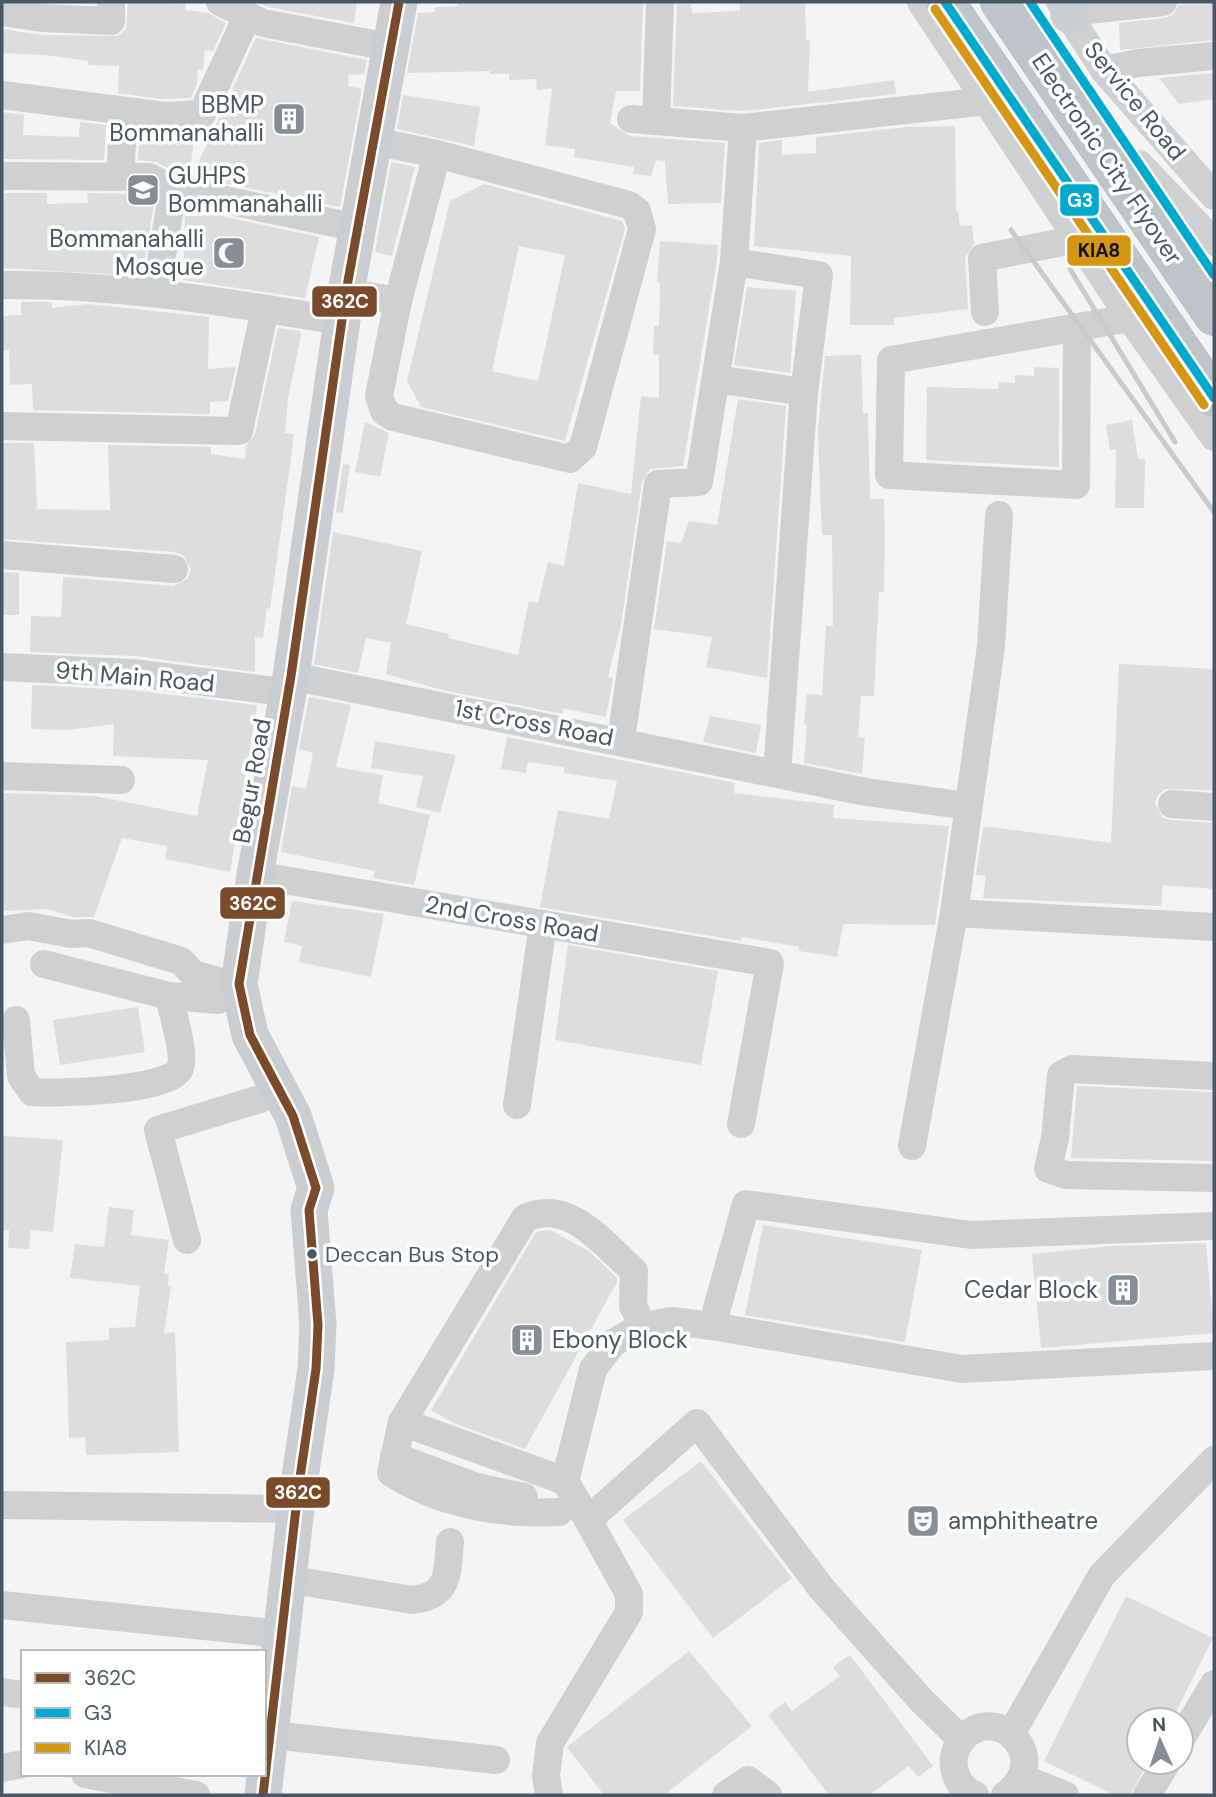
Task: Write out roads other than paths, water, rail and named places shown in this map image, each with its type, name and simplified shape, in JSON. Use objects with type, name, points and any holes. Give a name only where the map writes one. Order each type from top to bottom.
[{"type":"highway","points":[[945,2],[1214,398]]},
{"type":"highway","name":"Electronic City Flyover","points":[[970,2],[1214,358]]},
{"type":"highway","name":"Electronic City Flyover","points":[[1000,2],[1214,316]]},
{"type":"highway","points":[[1030,2],[1214,275]]},
{"type":"main road","name":"Begur Road","points":[[217,985],[254,876],[321,318],[381,2]]},
{"type":"main road","name":"Begur Road","points":[[309,1210],[290,1192],[280,1150],[260,1099],[233,1046],[217,985],[279,683],[399,2]]},
{"type":"main road","name":"Begur Road","points":[[217,985],[250,1035],[293,1116],[316,1188],[309,1210],[318,1325],[316,1369],[267,1735]]},
{"type":"main road","name":"Begur Road","points":[[263,1795],[264,1776]]},
{"type":"street","points":[[2,12],[42,18],[111,21],[111,2]]},
{"type":"street","points":[[220,2],[263,23],[373,44]]},
{"type":"street","points":[[660,2],[643,120],[743,128],[987,101]]},
{"type":"street","points":[[921,2],[1130,318],[1214,437]]},
{"type":"street","points":[[1068,10],[1163,2]]},
{"type":"street","name":"Service Road","points":[[1068,10],[1104,70],[1214,196]]},
{"type":"street","points":[[2,95],[165,116],[202,114],[247,17]]},
{"type":"street","points":[[1104,70],[1138,63],[1214,56]]},
{"type":"street","points":[[120,177],[124,111]]},
{"type":"street","points":[[621,740],[657,484],[699,482],[734,262],[743,128]]},
{"type":"street","points":[[373,141],[437,154],[629,205],[641,219],[642,229],[587,434],[577,456],[570,459],[561,458],[393,417],[384,411],[379,396],[398,301],[437,154]]},
{"type":"street","points":[[1139,164],[1214,242]]},
{"type":"street","points":[[2,176],[149,177],[173,189],[339,224]]},
{"type":"street","points":[[156,292],[173,189]]},
{"type":"street","points":[[985,312],[982,258],[1078,239]]},
{"type":"street","points":[[734,262],[819,275],[804,392],[777,773]]},
{"type":"street","points":[[2,285],[55,284],[156,292],[321,318]]},
{"type":"street","points":[[346,292],[398,301]]},
{"type":"street","points":[[2,426],[239,431],[265,309]]},
{"type":"street","points":[[1077,328],[1076,485],[889,475],[891,360],[1130,318]]},
{"type":"street","points":[[716,379],[804,392]]},
{"type":"street","points":[[912,1146],[954,913],[990,646],[999,515]]},
{"type":"street","points":[[2,555],[174,569]]},
{"type":"street","name":"9th Main Road","points":[[2,667],[279,683]]},
{"type":"street","name":"1st Cross Road","points":[[279,683],[621,740],[866,792],[968,806]]},
{"type":"street","points":[[2,776],[121,780]]},
{"type":"street","points":[[1172,804],[1214,807]]},
{"type":"street","name":"2nd Cross Road","points":[[254,876],[770,963],[741,1124]]},
{"type":"street","points":[[954,913],[1214,927]]},
{"type":"street","points":[[517,1105],[543,924]]},
{"type":"street","points":[[2,930],[29,926],[71,934],[89,933],[181,961],[217,985]]},
{"type":"street","points":[[44,964],[169,996],[217,985]]},
{"type":"street","points":[[16,1020],[21,1076],[32,1092],[56,1094],[149,1084],[173,1076],[180,1069],[181,1057],[169,996]]},
{"type":"street","points":[[1214,1076],[1072,1069],[1061,1075],[1055,1138],[1048,1169],[1066,1175],[1214,1178]]},
{"type":"street","points":[[187,1240],[158,1130],[260,1099]]},
{"type":"street","points":[[712,1326],[746,1204],[971,1235],[1214,1226]]},
{"type":"street","points":[[559,1496],[514,1514],[465,1505],[427,1492],[391,1473],[402,1422],[525,1218],[539,1211],[551,1211],[574,1218],[634,1271],[633,1306],[643,1326]]},
{"type":"street","points":[[559,1496],[593,1369],[613,1343],[643,1326],[672,1321],[712,1326],[961,1369],[1214,1356]]},
{"type":"street","points":[[402,1422],[559,1496],[588,1520],[629,1594],[629,1612],[550,1743],[546,1776],[549,1795]]},
{"type":"street","points":[[588,1520],[697,1423],[822,1589],[921,1700],[962,1740]]},
{"type":"street","points":[[1011,1734],[1102,1575],[1214,1461]]},
{"type":"street","points":[[2,1505],[296,1508]]},
{"type":"street","points":[[287,1579],[412,1600],[428,1598],[441,1589],[447,1577],[450,1542]]},
{"type":"street","points":[[2,1605],[281,1634]]},
{"type":"street","points":[[1195,1716],[1214,1684]]},
{"type":"street","points":[[2,1692],[21,1695]]},
{"type":"street","points":[[960,1792],[953,1761],[962,1740],[970,1732],[991,1727],[1011,1734],[1024,1753],[1014,1786],[1065,1795]]},
{"type":"street","points":[[267,1735],[496,1760]]},
{"type":"street","points":[[2,1768],[21,1764]]},
{"type":"street","points":[[96,1776],[196,1795]]},
{"type":"street","points":[[1147,1795],[1159,1776]]},
{"type":"street","points":[[726,1795],[748,1780],[768,1795]]},
{"type":"railway","points":[[1011,230],[1214,512]]},
{"type":"railway","points":[[1070,269],[1175,442]]},
{"type":"place","name":"BBMP Bommanahalli","points":[[289,119]]},
{"type":"place","name":"GUHPS Bommanahalli","points":[[143,190]]},
{"type":"place","name":"Bommanahalli Mosque","points":[[229,253]]},
{"type":"place","name":"Deccan Bus Stop","points":[[312,1254]]},
{"type":"place","name":"Cedar Block","points":[[1123,1290]]},
{"type":"place","name":"Ebony Block","points":[[527,1340]]},
{"type":"place","name":"amphitheatre","points":[[923,1521]]}]
